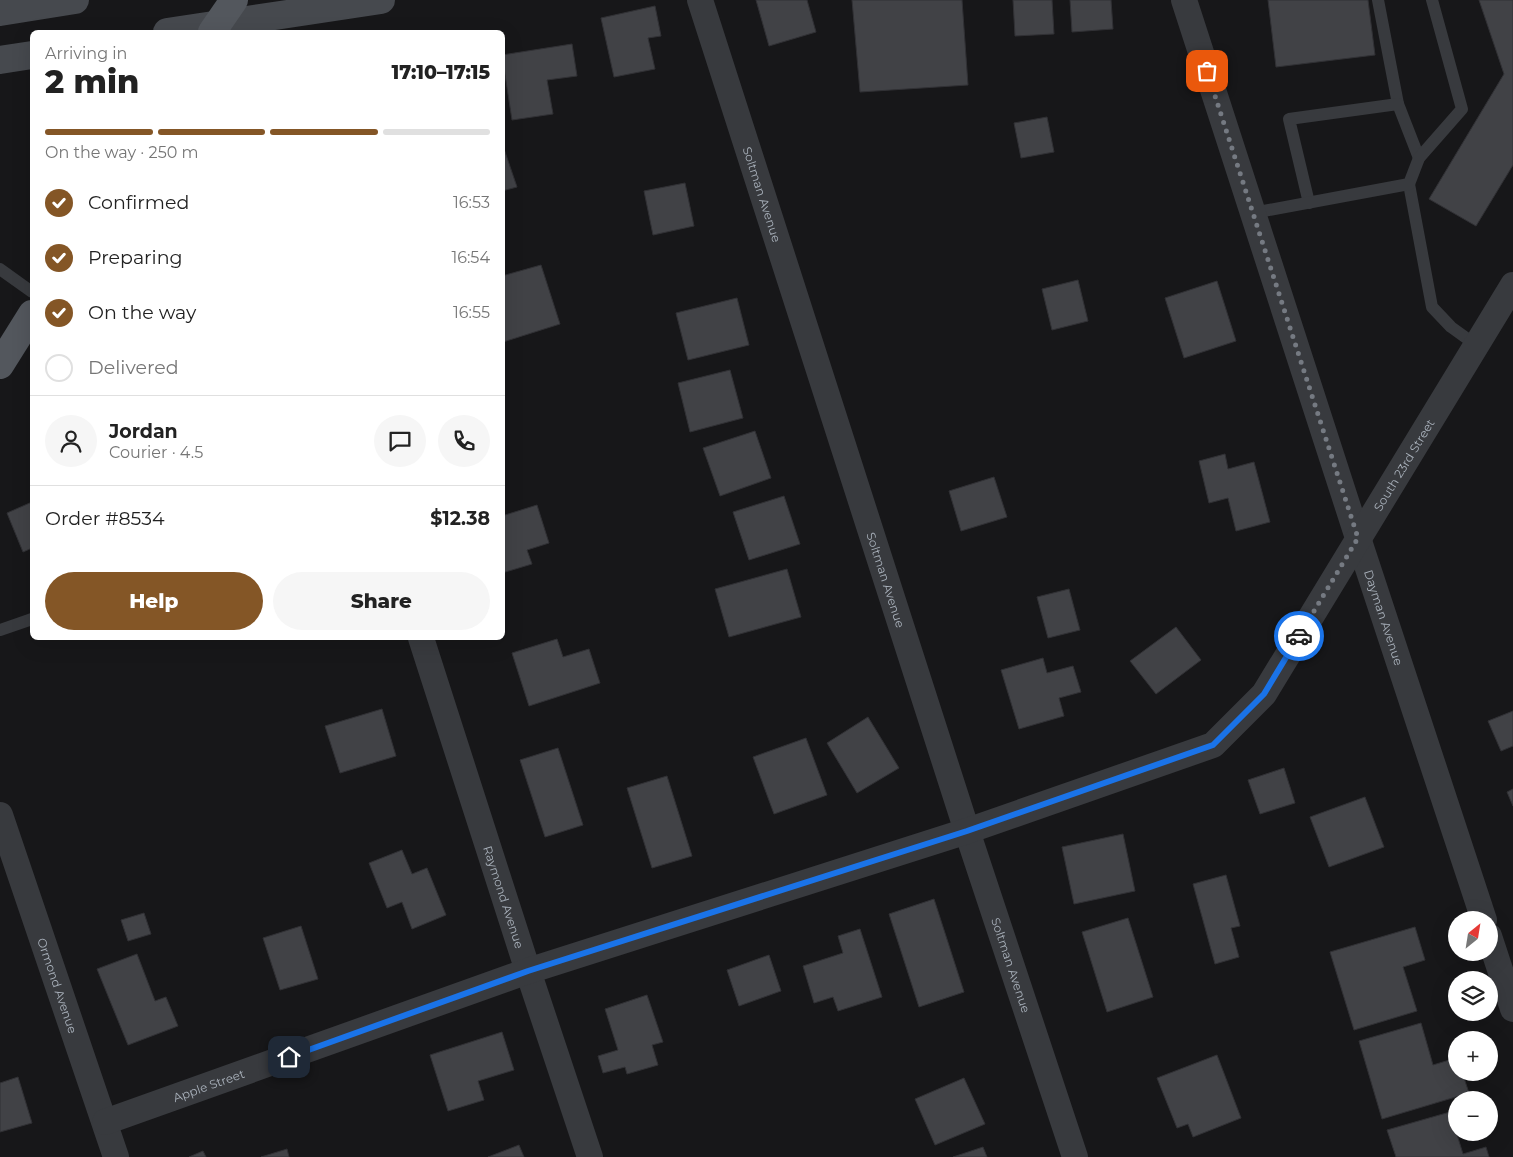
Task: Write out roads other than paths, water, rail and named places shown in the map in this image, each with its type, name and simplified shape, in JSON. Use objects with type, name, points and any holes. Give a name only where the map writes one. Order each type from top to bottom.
[{"type":"main road","points":[[0,12],[75,0]]},
{"type":"main road","points":[[215,28],[234,0]]},
{"type":"main road","points":[[191,30],[215,28],[381,0]]},
{"type":"main road","points":[[0,60],[30,55]]},
{"type":"main road","points":[[0,365],[30,317]]},
{"type":"street","name":"Soltman Avenue","points":[[700,0],[967,831],[1075,1157]]},
{"type":"street","name":"Dayman Avenue","points":[[1184,0],[1481,911]]},
{"type":"street","name":"South 23rd Street","points":[[967,831],[1213,745],[1264,694],[1513,284]]},
{"type":"street","name":"Raymond Avenue","points":[[422,640],[590,1157]]},
{"type":"street","name":"Ormond Avenue","points":[[0,814],[116,1157]]},
{"type":"street","name":"Apple Street","points":[[105,1122],[528,971],[967,831]]},
{"type":"street","points":[[1497,961],[1513,1009]]},
{"type":"lane","points":[[1378,0],[1398,104],[1419,158]]},
{"type":"lane","points":[[1432,0],[1462,109],[1419,158],[1409,184],[1432,307],[1451,326],[1476,345]]},
{"type":"lane","points":[[1309,203],[1289,119],[1398,104]]},
{"type":"lane","points":[[1253,213],[1409,184]]},
{"type":"lane","points":[[0,269],[30,291]]},
{"type":"lane","points":[[0,630],[30,620]]}]
